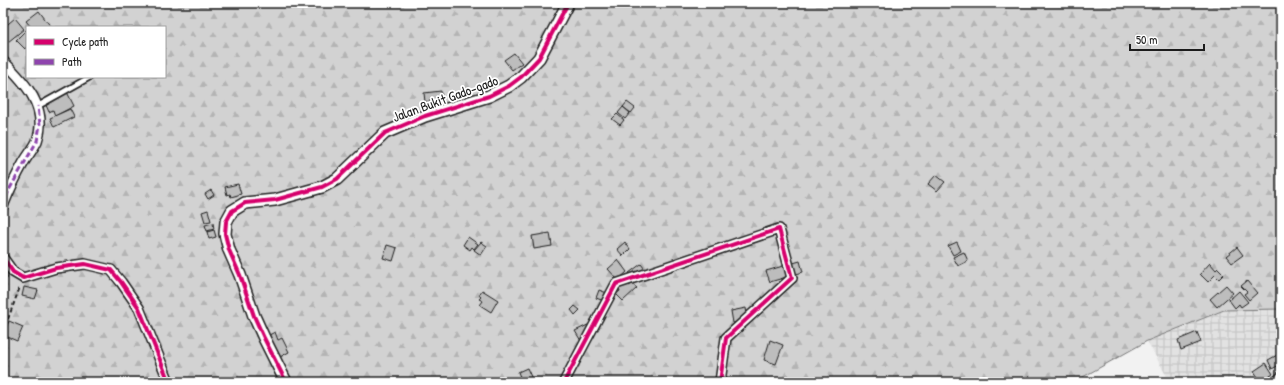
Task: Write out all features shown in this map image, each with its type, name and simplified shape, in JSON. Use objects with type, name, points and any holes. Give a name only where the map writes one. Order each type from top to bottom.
[{"type":"street","name":"Jalan Bukit Gado-gado","points":[[286,382],[254,316],[229,250],[225,234],[226,222],[232,211],[245,203],[275,200],[322,187],[337,179],[385,133],[425,116],[488,96],[509,86],[521,77],[538,58],[568,3]]},
{"type":"street","points":[[3,61],[15,72],[33,97],[38,106],[40,125],[37,141],[9,190],[3,206]]},
{"type":"street","points":[[564,382],[616,284],[779,229],[792,278],[726,338],[720,382]]},
{"type":"street","points":[[3,258],[13,272],[23,278],[56,268],[85,264],[111,270],[139,308],[169,382]]},
{"type":"street","points":[[1276,382],[1281,377]]},
{"type":"lane","points":[[38,106],[88,78]]},
{"type":"path","points":[[3,332],[23,278]]},
{"type":"shaded area","points":[[1281,309],[1281,382],[1170,382],[1147,341],[1225,310]]},
{"type":"green space","points":[[3,3],[1281,3],[1281,309],[1224,310],[1147,341],[1074,382],[3,382]]},
{"type":"building","points":[[39,11],[50,26],[30,26],[26,21]]},
{"type":"building","points":[[15,18],[24,29],[8,42],[3,36],[3,28]]},
{"type":"building","points":[[26,30],[25,49],[16,40]]},
{"type":"building","points":[[514,53],[522,63],[512,70],[504,60]]},
{"type":"building","points":[[441,91],[442,100],[437,100],[438,103],[431,104],[430,101],[425,102],[424,93]]},
{"type":"building","points":[[67,92],[74,106],[55,116],[53,110],[49,112],[45,103]]},
{"type":"building","points":[[627,102],[635,108],[631,113],[623,107]]},
{"type":"building","points":[[623,107],[630,113],[625,119],[618,113]]},
{"type":"building","points":[[70,109],[74,117],[54,127],[50,118]]},
{"type":"building","points":[[617,114],[624,120],[620,125],[612,119]]},
{"type":"building","points":[[936,175],[945,182],[937,191],[928,184]]},
{"type":"building","points":[[238,184],[241,194],[231,197],[230,194],[227,195],[225,187]]},
{"type":"building","points":[[211,190],[214,195],[208,199],[205,194]]},
{"type":"building","points":[[208,210],[211,221],[205,222],[202,212]]},
{"type":"building","points":[[213,223],[214,229],[207,231],[205,225]]},
{"type":"building","points":[[214,230],[216,237],[209,239],[207,232]]},
{"type":"building","points":[[550,233],[552,246],[534,249],[532,236]]},
{"type":"building","points":[[468,237],[478,244],[474,249],[472,247],[470,250],[463,245]]},
{"type":"building","points":[[481,242],[487,246],[481,255],[474,250]]},
{"type":"building","points":[[625,242],[630,249],[623,256],[617,249]]},
{"type":"building","points":[[957,242],[961,251],[953,255],[948,246]]},
{"type":"building","points":[[387,245],[397,248],[393,261],[383,258]]},
{"type":"building","points":[[1237,247],[1243,255],[1232,263],[1226,256]]},
{"type":"building","points":[[964,252],[968,261],[958,266],[953,257]]},
{"type":"building","points":[[618,260],[627,272],[618,280],[608,269]]},
{"type":"building","points":[[800,261],[803,272],[770,282],[766,271]]},
{"type":"building","points":[[1210,263],[1216,270],[1218,268],[1224,274],[1219,279],[1215,275],[1208,282],[1200,274]]},
{"type":"building","points":[[641,264],[648,273],[636,282],[629,273]]},
{"type":"building","points":[[3,270],[9,272],[7,279],[3,278]]},
{"type":"building","points":[[1247,281],[1257,293],[1249,300],[1244,294],[1247,292],[1241,286]]},
{"type":"building","points":[[625,282],[629,286],[632,284],[637,288],[623,301],[616,294],[620,291],[619,289]]},
{"type":"building","points":[[1226,285],[1233,293],[1217,307],[1210,299]]},
{"type":"building","points":[[24,287],[38,290],[35,299],[22,296]]},
{"type":"building","points":[[482,290],[498,300],[491,312],[480,305],[483,301],[479,299],[481,297],[479,295]]},
{"type":"building","points":[[599,290],[607,293],[604,301],[596,298]]},
{"type":"building","points":[[1239,291],[1248,302],[1241,307],[1239,304],[1235,308],[1229,300]]},
{"type":"building","points":[[575,306],[580,310],[575,315],[571,310]]},
{"type":"building","points":[[746,308],[748,321],[733,323],[731,311]]},
{"type":"building","points":[[9,321],[23,327],[17,341],[3,335]]},
{"type":"building","points":[[590,324],[595,334],[581,341],[575,331]]},
{"type":"building","points":[[275,332],[278,340],[282,338],[289,352],[280,357],[278,352],[275,354],[269,335]]},
{"type":"building","points":[[1197,332],[1201,342],[1181,350],[1178,340]]},
{"type":"building","points":[[770,340],[783,345],[776,364],[764,360]]},
{"type":"building","points":[[1281,353],[1281,364],[1272,369],[1268,360]]},
{"type":"building","points":[[1266,363],[1273,374],[1261,382],[1254,371]]},
{"type":"building","points":[[527,368],[535,382],[522,382],[518,372]]},
{"type":"building","points":[[1244,377],[1248,382],[1238,382]]},
{"type":"marked path","points":[[3,206],[9,190],[37,141],[40,125],[38,106]]},
{"type":"cycle path","points":[[286,382],[254,316],[240,275],[229,250],[225,234],[226,222],[232,211],[245,203],[275,200],[322,187],[337,179],[385,133],[425,116],[489,96],[509,86],[521,77],[539,58],[568,3]]},
{"type":"cycle path","points":[[564,382],[616,284],[779,229],[792,278],[726,338],[720,382]]},
{"type":"cycle path","points":[[3,258],[13,272],[23,278],[56,268],[85,264],[111,270],[139,308],[169,382]]}]
